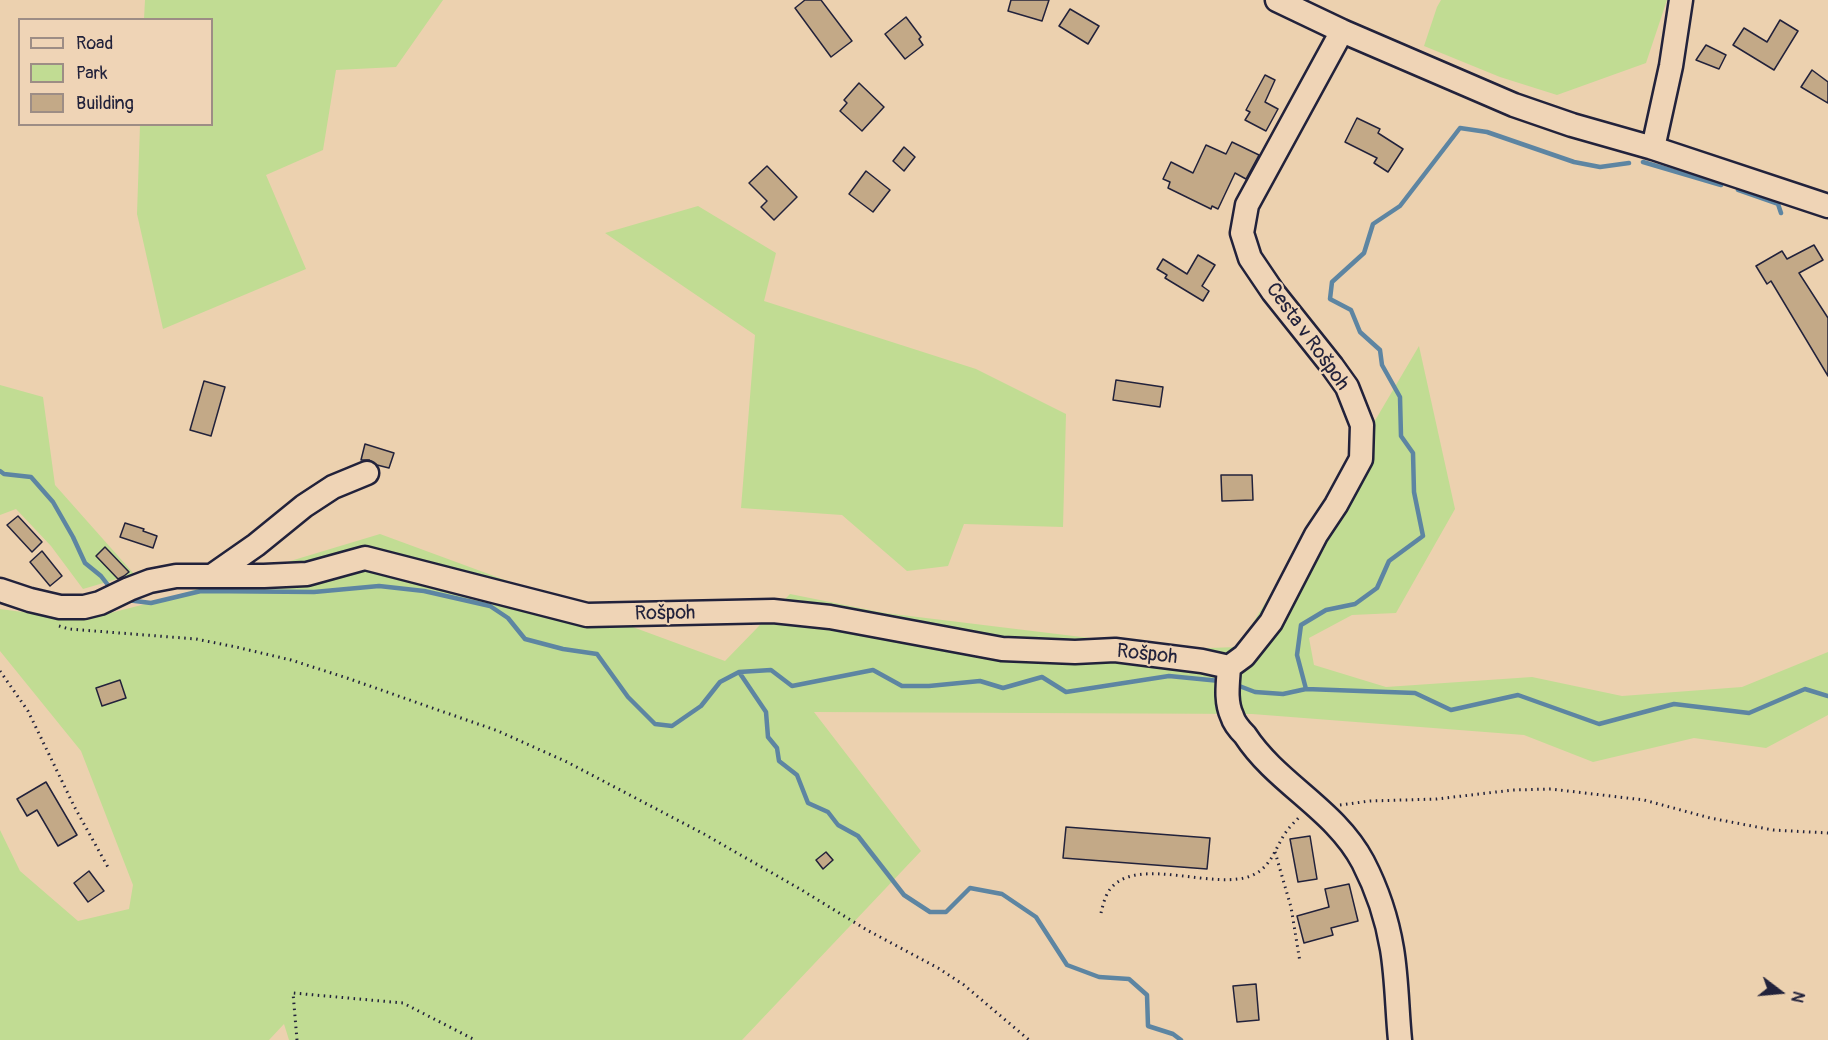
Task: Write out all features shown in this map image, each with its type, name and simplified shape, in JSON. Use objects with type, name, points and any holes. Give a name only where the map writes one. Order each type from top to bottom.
[{"type":"street","points":[[1277,0],[1342,31],[1514,105],[1828,206]]},
{"type":"street","points":[[1653,148],[1671,66],[1681,0]]},
{"type":"street","name":"Cesta v Rošpoh","points":[[1228,679],[1271,622],[1316,534],[1336,505],[1361,459],[1362,425],[1347,387],[1273,292],[1250,258],[1242,233],[1247,205],[1342,31]]},
{"type":"street","points":[[213,575],[256,545],[304,506],[333,487],[367,473]]},
{"type":"street","name":"Rošpoh","points":[[0,590],[60,607],[84,607],[150,581],[176,576],[307,574],[365,558],[586,615],[773,612],[830,617],[1002,649],[1075,652],[1115,650],[1202,661],[1228,679]]},
{"type":"street","points":[[1228,679],[1232,717],[1248,741],[1351,842],[1374,884],[1384,913],[1392,950],[1400,1040]]},
{"type":"path","points":[[59,626],[69,629],[196,639],[291,660],[498,731],[567,762],[704,834],[867,930],[948,974],[1029,1040]]},
{"type":"path","points":[[0,671],[28,711],[74,806],[109,869]]},
{"type":"path","points":[[1101,914],[1110,889],[1133,876],[1157,874],[1220,879],[1245,878],[1261,870],[1270,861],[1285,833],[1318,808],[1353,803],[1415,801],[1513,790],[1551,789],[1644,801],[1710,818],[1773,830],[1828,832]]},
{"type":"path","points":[[1275,852],[1291,907],[1300,962]]},
{"type":"path","points":[[297,1040],[293,993],[403,1003],[476,1040]]},
{"type":"green space","points":[[145,0],[443,0],[396,67],[336,70],[323,150],[266,175],[306,269],[163,329],[137,214],[140,126],[213,126],[213,18],[144,18]]},
{"type":"green space","points":[[1441,0],[1667,0],[1646,63],[1557,95],[1500,77],[1424,46]]},
{"type":"green space","points":[[698,206],[776,253],[764,301],[976,369],[1066,414],[1063,527],[964,524],[948,566],[907,571],[842,515],[741,508],[755,335],[605,233]]},
{"type":"green space","points":[[1419,346],[1455,509],[1396,613],[1352,615],[1309,638],[1314,665],[1386,687],[1532,677],[1622,696],[1742,687],[1828,652],[1828,715],[1766,748],[1694,738],[1593,762],[1524,735],[1252,714],[814,712],[921,851],[742,1040],[289,1040],[284,1024],[269,1040],[0,1040],[0,830],[20,871],[78,921],[129,909],[133,885],[81,751],[0,651],[0,609],[83,620],[161,600],[380,534],[725,661],[790,594],[885,613],[1180,649],[1238,647]]},
{"type":"green space","points":[[0,385],[43,397],[55,485],[134,574],[83,589],[51,546],[16,509],[0,515]]},
{"type":"building","points":[[805,0],[821,0],[852,41],[831,57],[795,8]]},
{"type":"building","points":[[1011,0],[1049,0],[1042,21],[1008,11]]},
{"type":"building","points":[[1070,9],[1099,26],[1088,44],[1059,26]]},
{"type":"building","points":[[906,17],[921,37],[919,39],[923,45],[905,59],[885,34]]},
{"type":"building","points":[[1780,20],[1798,31],[1774,70],[1733,45],[1744,28],[1767,42]]},
{"type":"building","points":[[1706,45],[1726,55],[1719,69],[1696,60]]},
{"type":"building","points":[[1812,70],[1828,82],[1828,103],[1801,87]]},
{"type":"building","points":[[1265,75],[1275,80],[1265,102],[1278,109],[1266,131],[1245,120],[1250,112],[1246,110]]},
{"type":"building","points":[[859,83],[884,107],[862,131],[840,111],[847,103],[844,100]]},
{"type":"building","points":[[1357,118],[1380,129],[1378,133],[1403,149],[1388,172],[1374,163],[1377,158],[1345,142]]},
{"type":"building","points":[[1232,142],[1259,155],[1246,179],[1235,173],[1218,209],[1212,206],[1211,209],[1168,188],[1170,182],[1163,179],[1171,162],[1193,173],[1206,145],[1226,154]]},
{"type":"building","points":[[904,147],[915,157],[904,171],[893,161]]},
{"type":"building","points":[[767,166],[797,197],[774,220],[761,207],[767,201],[749,183]]},
{"type":"building","points":[[866,171],[890,190],[873,212],[849,194]]},
{"type":"building","points":[[1814,245],[1823,260],[1799,273],[1828,318],[1828,376],[1771,281],[1767,284],[1756,266],[1782,251],[1787,259]]},
{"type":"building","points":[[1198,255],[1215,265],[1202,286],[1209,291],[1203,301],[1165,278],[1167,275],[1157,269],[1163,259],[1187,274]]},
{"type":"building","points":[[1116,380],[1163,387],[1160,407],[1113,400]]},
{"type":"building","points":[[204,381],[225,387],[211,436],[190,430]]},
{"type":"building","points":[[365,444],[394,453],[389,468],[369,460],[361,460]]},
{"type":"building","points":[[1221,475],[1252,475],[1253,500],[1222,501]]},
{"type":"building","points":[[18,516],[42,542],[32,552],[7,525]]},
{"type":"building","points":[[125,523],[157,536],[153,548],[120,537]]},
{"type":"building","points":[[105,547],[129,572],[124,576],[118,579],[96,556]]},
{"type":"building","points":[[42,551],[62,576],[50,586],[30,562]]},
{"type":"building","points":[[120,680],[126,698],[102,706],[96,688]]},
{"type":"building","points":[[46,782],[77,835],[58,846],[37,810],[27,816],[17,799]]},
{"type":"building","points":[[1066,827],[1210,838],[1207,869],[1063,858]]},
{"type":"building","points":[[1310,836],[1317,879],[1298,882],[1290,839]]},
{"type":"building","points":[[826,852],[833,860],[823,869],[816,860]]},
{"type":"building","points":[[89,871],[104,891],[88,902],[74,883]]},
{"type":"building","points":[[1349,884],[1358,921],[1331,928],[1333,935],[1304,943],[1297,916],[1329,907],[1325,889]]},
{"type":"building","points":[[1256,984],[1259,1020],[1237,1022],[1233,986]]},
{"type":"waterway","points":[[1306,689],[1297,655],[1301,625],[1326,610],[1355,604],[1377,588],[1389,561],[1423,536],[1414,492],[1413,453],[1401,436],[1400,397],[1382,365],[1380,350],[1360,332],[1351,310],[1330,299],[1332,282],[1364,253],[1373,224],[1400,206],[1460,128],[1487,132],[1574,162],[1600,167],[1629,163]]},
{"type":"waterway","points":[[1643,162],[1721,185]]},
{"type":"waterway","points":[[1738,190],[1778,204],[1781,213]]},
{"type":"waterway","points":[[0,471],[4,474],[31,477],[53,502],[85,563],[101,576],[111,589]]},
{"type":"waterway","points":[[127,600],[151,603],[201,591],[314,592],[379,586],[424,591],[490,606],[508,618],[525,639],[563,649],[597,654],[628,697],[655,724],[672,726],[701,706],[720,682],[739,672],[771,670],[792,686],[873,670],[902,686],[980,681],[1003,688],[1042,677],[1066,692],[1169,676],[1220,681]]},
{"type":"waterway","points":[[739,672],[766,712],[768,737],[777,748],[779,761],[797,775],[808,803],[828,812],[838,825],[858,836],[904,895],[930,912],[946,912],[970,888],[1002,894],[1036,917],[1067,965],[1099,977],[1129,979],[1147,995],[1148,1026],[1173,1034],[1181,1040]]},
{"type":"waterway","points":[[1234,684],[1255,692],[1283,694],[1306,689],[1415,693],[1451,710],[1518,695],[1599,724],[1674,704],[1749,713],[1805,689],[1828,696]]}]
